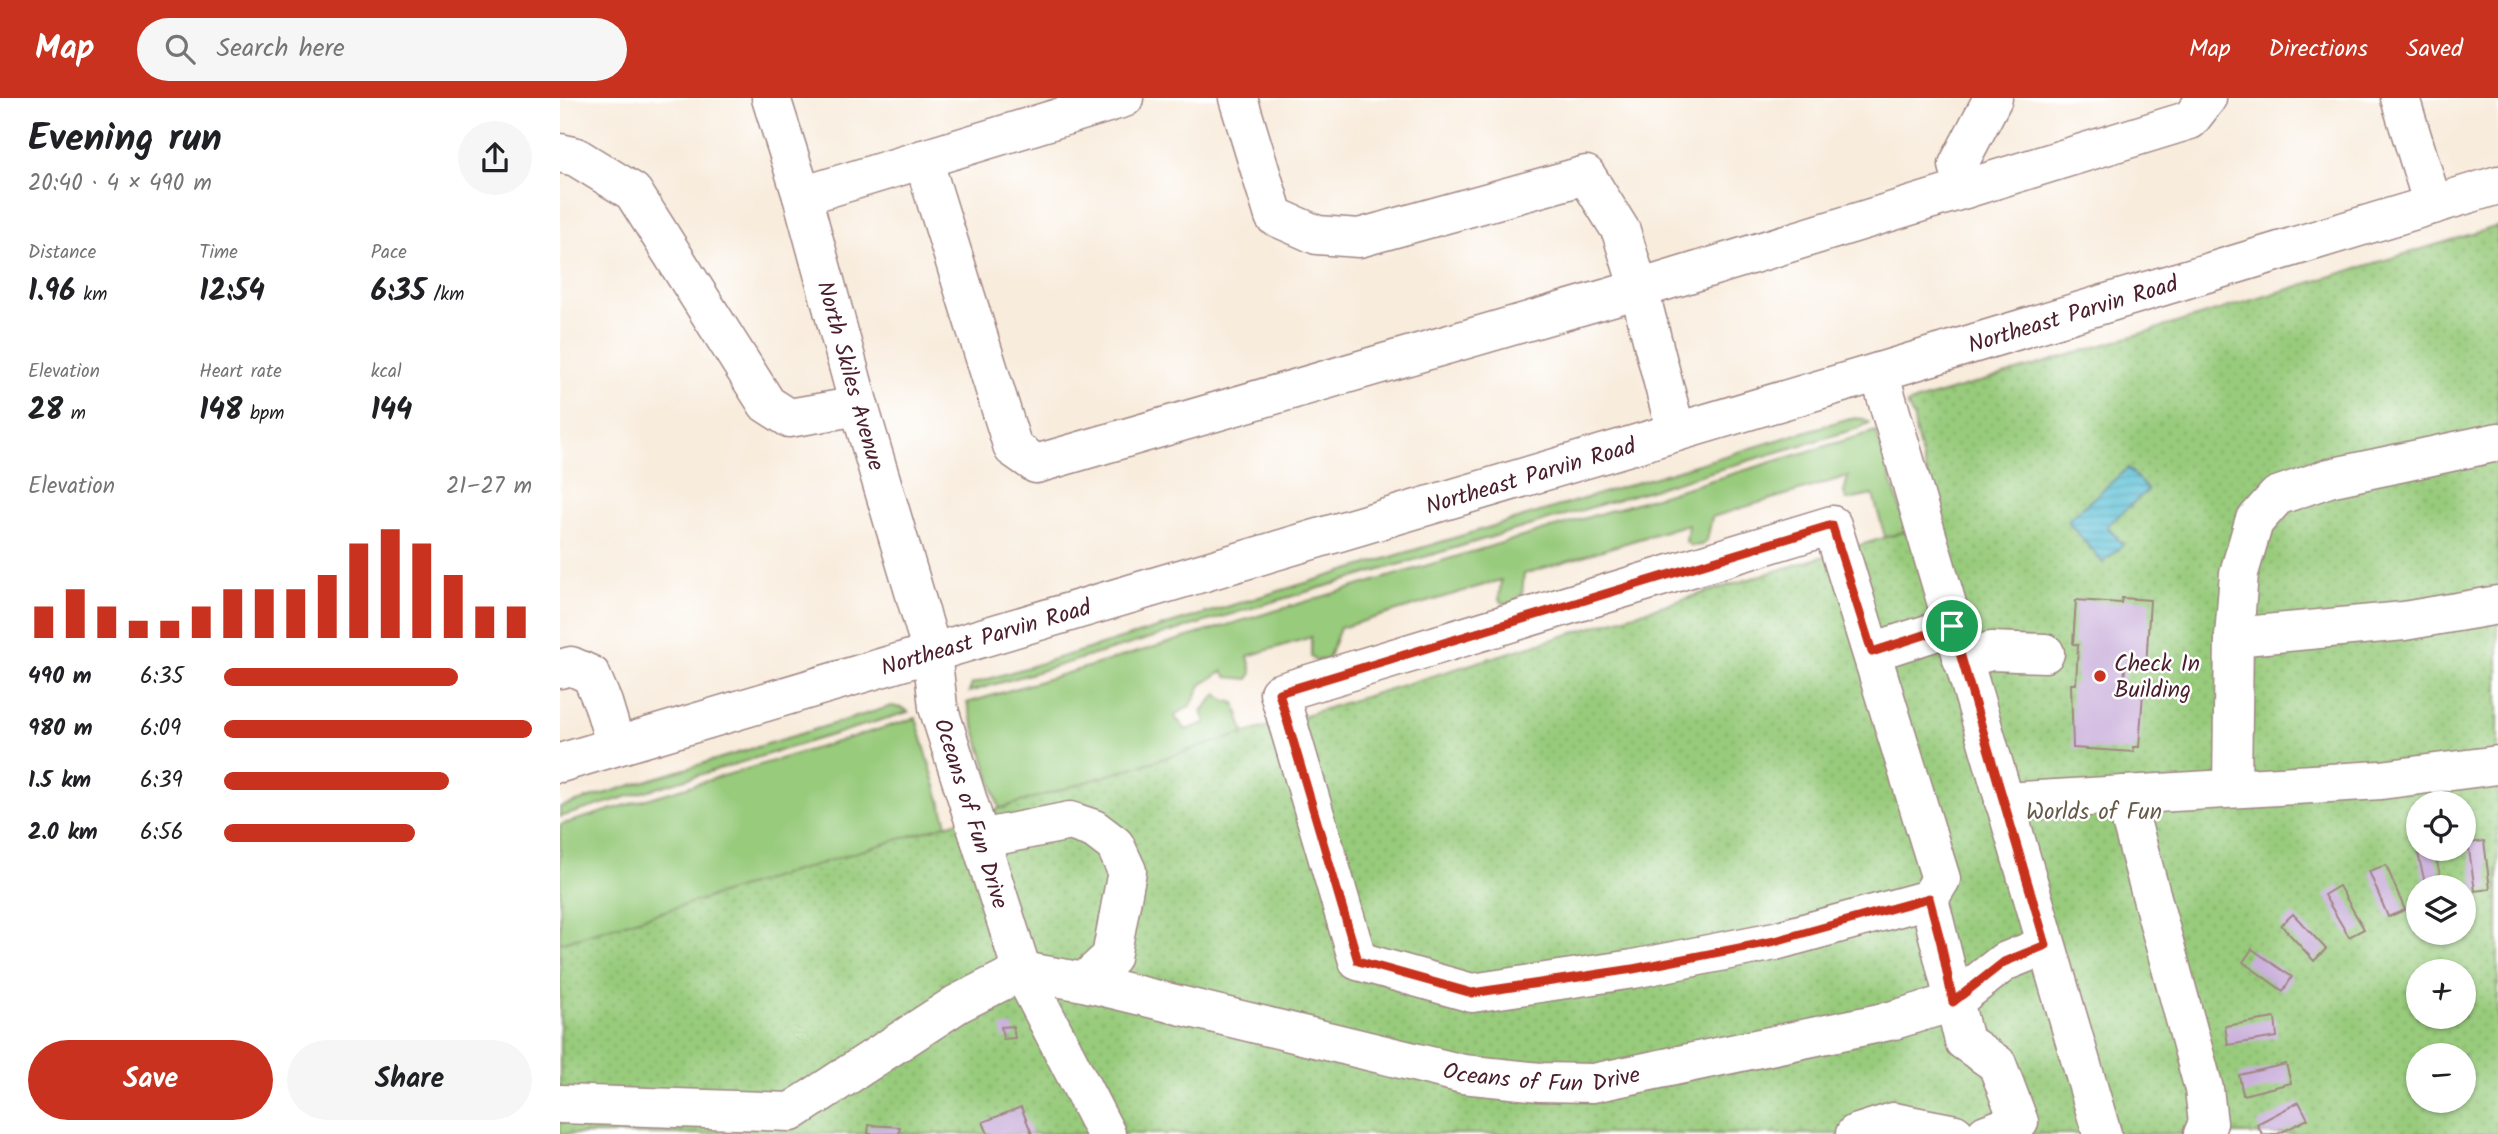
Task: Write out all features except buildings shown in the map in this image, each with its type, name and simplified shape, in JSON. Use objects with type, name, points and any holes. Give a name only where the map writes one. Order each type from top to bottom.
[{"type":"street","name":"North Skiles Avenue","points":[[771,98],[802,196],[859,405],[932,652]]},
{"type":"street","points":[[802,196],[1124,98]]},
{"type":"street","points":[[1238,98],[1275,216],[1317,235],[1359,238],[1586,175],[1621,231],[1639,289],[1675,432]]},
{"type":"street","points":[[1965,189],[1958,165],[1993,98]]},
{"type":"street","points":[[923,159],[1013,448],[1036,464],[1639,289],[2190,120],[2207,98]]},
{"type":"street","points":[[2400,98],[2433,205]]},
{"type":"street","points":[[560,153],[576,157],[633,192],[767,404],[789,418],[859,405]]},
{"type":"street","name":"Northeast Parvin Road","points":[[560,763],[1879,372],[2498,185]]},
{"type":"street","points":[[1879,372],[2102,1134]]},
{"type":"street","points":[[2232,788],[2234,637],[2239,573],[2253,522],[2277,496],[2329,478],[2498,442]]},
{"type":"street","points":[[1832,525],[1941,879],[1929,898],[1775,941],[1633,969],[1472,993],[1358,961],[1279,693],[1832,525]]},
{"type":"street","points":[[2234,637],[2404,621],[2498,605]]},
{"type":"street","points":[[1872,652],[1957,643],[1991,651],[2045,653]]},
{"type":"street","name":"Oceans of Fun Drive","points":[[932,652],[938,707],[1022,971],[1106,1134]]},
{"type":"street","points":[[560,669],[571,666],[591,675],[616,746]]},
{"type":"street","points":[[2004,802],[2381,780],[2498,765]]},
{"type":"street","points":[[2124,795],[2204,1089],[2208,1123],[2203,1134]]},
{"type":"street","points":[[980,839],[1070,821],[1094,829],[1115,845],[1127,871],[1111,957],[1084,982]]},
{"type":"street","points":[[1929,898],[1964,1041],[1997,1065],[2019,1122],[1986,1134]]},
{"type":"street","name":"Oceans of Fun Drive","points":[[1022,971],[1084,982],[1463,1074],[1540,1082],[1593,1083],[1895,1020],[1953,1002],[2004,962],[2046,945]]},
{"type":"street","points":[[560,1104],[791,1112],[957,1004],[1022,971]]},
{"type":"street","points":[[1855,1134],[1893,1122],[1955,1134]]},
{"type":"green space","name":"Worlds of Fun","points":[[2498,226],[2498,1134],[560,1134],[560,943],[1939,521],[1914,420],[1907,404]]},
{"type":"green space","points":[[1850,418],[1864,419],[1869,423],[969,692],[972,684]]},
{"type":"green space","points":[[1876,431],[1924,585],[1903,599],[1873,495],[1847,500],[1844,493],[1848,476],[1712,517],[1707,540],[1701,545],[1692,546],[1686,542],[1688,524],[1524,574],[1522,594],[1511,604],[1503,603],[1499,599],[1501,580],[1340,628],[1328,659],[1316,661],[1311,657],[1311,637],[1248,656],[1252,673],[1248,679],[1227,677],[1223,671],[1201,685],[1191,705],[1174,716],[1186,730],[1206,723],[1202,711],[1217,694],[1224,700],[1235,703],[1315,967],[1005,814],[999,807],[967,703]]},
{"type":"green space","points":[[892,706],[908,712],[560,817],[560,807]]},
{"type":"green space","points":[[916,718],[960,869],[560,1078],[560,825]]},
{"type":"water","points":[[2128,468],[2148,490],[2107,526],[2123,545],[2103,563],[2067,521]]},
{"type":"place","name":"Check In Building","points":[[2100,676]]},
{"type":"route","points":[[1832,525],[1872,652],[1952,626],[2046,945],[2004,962],[1953,1002],[1929,898],[1775,941],[1633,969],[1472,993],[1358,961],[1279,693],[1832,525]]}]
